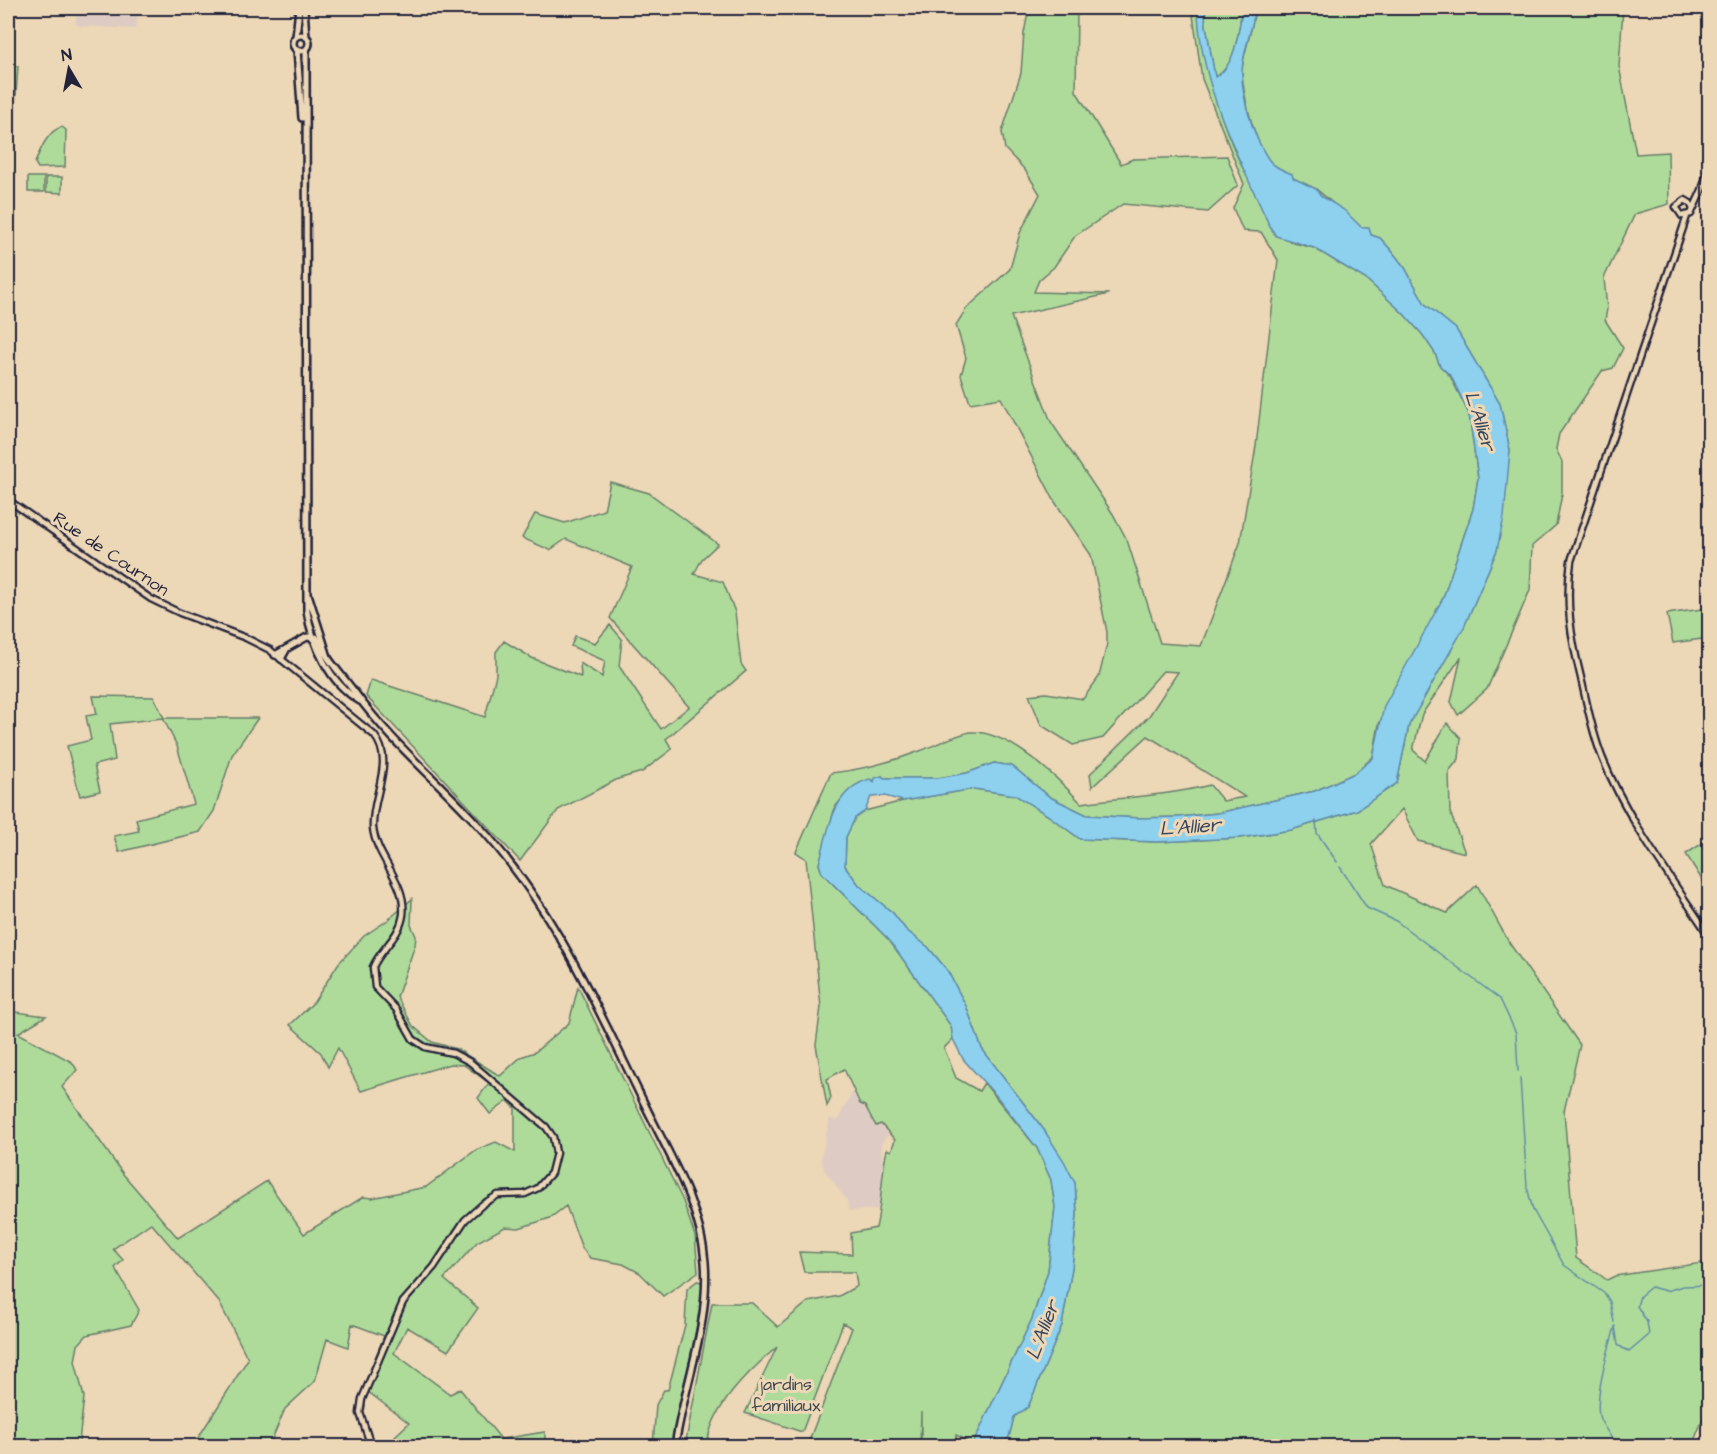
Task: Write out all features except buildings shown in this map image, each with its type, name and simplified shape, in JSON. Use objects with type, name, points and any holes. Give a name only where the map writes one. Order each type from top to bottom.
[{"type":"main road","points":[[299,8],[296,37],[293,43],[297,50],[304,134]]},
{"type":"main road","points":[[304,8],[306,37],[309,42],[306,50],[304,134],[308,592],[317,637],[330,671],[361,702]]},
{"type":"main road","points":[[296,37],[306,37]]},
{"type":"main road","points":[[297,50],[306,50]]},
{"type":"main road","points":[[273,652],[286,650],[317,637]]},
{"type":"main road","points":[[317,637],[328,658],[361,702],[494,842],[540,902],[586,985],[696,1215],[703,1244],[706,1273],[704,1304],[675,1446]]},
{"type":"main road","points":[[281,659],[286,650]]},
{"type":"street","points":[[1710,164],[1693,209],[1687,216],[1571,561],[1568,586],[1569,617],[1588,707],[1602,757],[1619,795],[1710,938]]},
{"type":"street","points":[[1689,202],[1704,184]]},
{"type":"street","points":[[1683,230],[1677,205],[1683,201],[1689,202]]},
{"type":"street","points":[[1689,202],[1693,209]]},
{"type":"street","points":[[1680,215],[1687,216]]},
{"type":"street","name":"Rue de Cournon","points":[[8,500],[151,599],[185,615],[246,638],[273,652],[298,676],[374,735],[382,745],[384,761],[374,834],[394,874],[403,912],[396,935],[373,967],[375,987],[396,1009],[416,1042],[465,1058],[541,1122],[553,1137],[556,1154],[551,1173],[538,1188],[525,1194],[498,1195],[483,1204],[465,1220],[434,1267],[403,1302],[363,1393],[360,1413],[371,1446]]},
{"type":"shaded area","points":[[52,8],[139,8],[136,29],[80,26],[76,24],[76,14]]},
{"type":"shaded area","points":[[853,1091],[876,1125],[881,1124],[888,1135],[881,1143],[883,1165],[880,1209],[849,1211],[847,1201],[824,1169],[821,1158],[830,1118],[837,1121]]},
{"type":"green space","name":"jardins familiaux","points":[[1029,8],[1077,8],[1076,91],[1121,164],[1133,159],[1227,156],[1238,185],[1208,212],[1123,204],[1075,236],[1054,267],[1039,280],[1034,292],[1109,294],[1011,316],[1051,422],[1113,514],[1127,540],[1160,643],[1201,646],[1240,543],[1256,446],[1278,260],[1261,232],[1243,231],[1233,208],[1244,184],[1202,79],[1192,8],[1198,8],[1199,27],[1214,94],[1238,159],[1257,193],[1290,242],[1314,248],[1367,280],[1422,334],[1435,353],[1440,366],[1450,376],[1469,414],[1478,478],[1473,509],[1443,598],[1379,724],[1373,757],[1355,773],[1315,791],[1218,813],[1179,817],[1139,818],[1087,815],[1050,797],[1012,766],[994,763],[967,773],[938,778],[884,778],[882,776],[845,795],[835,807],[819,864],[822,873],[889,940],[951,1026],[953,1039],[944,1048],[956,1078],[979,1091],[984,1083],[1037,1148],[1051,1180],[1055,1207],[1048,1271],[1032,1319],[972,1446],[956,1435],[956,1446],[921,1446],[921,1412],[920,1446],[807,1446],[852,1328],[843,1323],[802,1432],[745,1413],[777,1347],[743,1379],[723,1404],[715,1418],[707,1446],[685,1446],[712,1303],[752,1303],[778,1327],[808,1302],[839,1296],[857,1286],[855,1272],[804,1272],[799,1252],[852,1254],[851,1233],[876,1228],[887,1149],[891,1151],[895,1140],[881,1124],[876,1126],[865,1106],[860,1104],[844,1069],[827,1079],[831,1098],[827,1106],[816,1045],[821,1007],[806,859],[796,852],[831,773],[887,762],[972,732],[1001,739],[1016,747],[1046,769],[1081,803],[1161,794],[1210,785],[1223,801],[1245,797],[1148,736],[1092,787],[1090,774],[1149,716],[1178,672],[1163,671],[1103,738],[1073,745],[1041,725],[1029,695],[1046,693],[1083,699],[1099,677],[1107,644],[1107,632],[1091,555],[1055,502],[1001,398],[970,403],[961,375],[966,358],[956,325],[966,309],[1010,269],[1020,233],[1040,194],[1025,170],[1005,149],[1002,132],[1021,73],[1024,33]]},
{"type":"green space","points":[[1206,8],[1242,8],[1232,56],[1228,65],[1215,77],[1205,20]]},
{"type":"green space","points":[[1255,8],[1623,8],[1619,66],[1636,154],[1668,152],[1669,204],[1635,214],[1604,278],[1607,309],[1605,320],[1623,348],[1613,368],[1602,371],[1559,434],[1556,449],[1562,462],[1562,494],[1556,525],[1532,546],[1530,590],[1487,689],[1458,715],[1451,702],[1461,657],[1422,714],[1413,750],[1425,761],[1447,723],[1461,738],[1459,759],[1449,771],[1450,812],[1465,853],[1418,841],[1402,809],[1371,844],[1385,885],[1447,913],[1477,885],[1510,944],[1580,1045],[1564,1111],[1576,1258],[1607,1280],[1615,1276],[1709,1262],[1709,1403],[1692,1446],[1001,1446],[1009,1437],[1014,1417],[1028,1407],[1062,1325],[1072,1268],[1077,1214],[1075,1183],[1044,1130],[982,1049],[966,1006],[947,970],[928,947],[906,930],[893,913],[859,885],[845,866],[846,837],[855,818],[865,811],[903,801],[974,789],[1016,795],[1080,839],[1157,842],[1240,838],[1291,830],[1357,810],[1397,783],[1409,725],[1464,627],[1497,550],[1510,450],[1500,404],[1456,329],[1425,304],[1405,268],[1380,238],[1371,235],[1368,227],[1361,227],[1316,189],[1273,165],[1265,155],[1254,130],[1242,72]]},
{"type":"green space","points":[[8,65],[18,66],[15,109],[8,108]]},
{"type":"green space","points":[[62,127],[66,130],[65,167],[38,168],[35,163],[45,141],[53,132]]},
{"type":"green space","points":[[28,177],[44,177],[44,192],[28,192]]},
{"type":"green space","points":[[46,177],[62,177],[62,193],[46,192]]},
{"type":"green space","points":[[610,482],[649,493],[718,544],[702,559],[694,574],[723,582],[735,612],[741,664],[746,671],[666,739],[672,749],[642,772],[618,779],[558,810],[520,861],[366,696],[371,680],[485,717],[496,675],[496,652],[504,641],[532,658],[581,677],[580,663],[602,677],[605,661],[571,646],[575,636],[595,643],[610,625],[622,639],[619,666],[661,729],[689,707],[610,618],[632,567],[566,539],[550,550],[522,538],[535,514],[565,523],[604,510]]},
{"type":"green space","points":[[1709,608],[1709,638],[1673,643],[1667,614]]},
{"type":"green space","points":[[93,696],[154,697],[164,718],[258,718],[232,755],[214,811],[200,832],[119,852],[114,836],[139,831],[136,819],[194,804],[177,746],[163,718],[110,724],[115,760],[94,765],[100,791],[80,796],[67,746],[91,740],[86,716],[97,714]]},
{"type":"green space","points":[[1709,839],[1709,891],[1686,854]]},
{"type":"green space","points":[[412,899],[411,925],[416,936],[415,945],[397,997],[413,1026],[432,1042],[457,1049],[500,1076],[521,1057],[535,1052],[569,1023],[578,987],[683,1201],[695,1236],[698,1272],[663,1296],[640,1273],[623,1264],[590,1258],[582,1248],[566,1206],[550,1218],[519,1228],[505,1227],[477,1242],[444,1279],[478,1308],[448,1351],[407,1327],[394,1353],[450,1394],[460,1389],[501,1439],[545,1432],[545,1446],[404,1446],[395,1436],[409,1423],[363,1388],[384,1336],[352,1324],[348,1347],[327,1339],[315,1381],[285,1409],[269,1446],[193,1446],[248,1359],[219,1302],[151,1223],[113,1249],[123,1260],[115,1268],[139,1310],[131,1325],[87,1335],[78,1345],[75,1361],[84,1397],[79,1442],[73,1446],[8,1446],[8,1011],[46,1016],[18,1033],[72,1062],[77,1070],[62,1087],[123,1174],[178,1238],[267,1181],[304,1234],[363,1197],[372,1198],[426,1187],[476,1150],[496,1142],[515,1152],[515,1108],[508,1101],[490,1114],[478,1098],[489,1083],[464,1065],[450,1064],[361,1091],[338,1048],[328,1067],[321,1053],[290,1025],[314,1002],[338,964],[364,936],[388,920]]},
{"type":"green space","points":[[697,1281],[702,1282],[701,1304],[673,1446],[653,1446],[656,1405],[664,1390],[668,1390],[685,1325],[687,1289]]},
{"type":"water","name":"L'Allier","points":[[1198,8],[1206,8],[1205,20],[1215,77],[1228,65],[1232,56],[1242,8],[1255,8],[1243,62],[1243,85],[1252,126],[1269,160],[1292,174],[1293,178],[1316,189],[1321,196],[1344,210],[1361,227],[1369,227],[1371,235],[1380,238],[1405,268],[1425,304],[1456,329],[1500,404],[1510,450],[1504,517],[1497,550],[1464,627],[1409,725],[1397,783],[1357,810],[1291,830],[1240,838],[1157,842],[1080,839],[1015,795],[974,789],[903,801],[885,796],[871,797],[865,811],[855,818],[846,837],[845,866],[859,885],[893,913],[906,930],[928,947],[947,970],[966,1006],[982,1049],[1044,1130],[1075,1183],[1077,1214],[1072,1268],[1062,1325],[1028,1407],[1014,1417],[1009,1437],[1001,1446],[972,1446],[1032,1319],[1048,1271],[1055,1207],[1051,1180],[1037,1148],[998,1098],[963,1059],[953,1039],[951,1026],[889,940],[822,873],[819,864],[834,813],[847,792],[857,784],[870,779],[874,782],[875,778],[882,776],[884,778],[938,778],[967,773],[994,763],[1012,766],[1050,797],[1087,815],[1139,818],[1218,813],[1315,791],[1355,773],[1373,758],[1384,706],[1443,598],[1473,509],[1478,478],[1469,414],[1451,376],[1440,366],[1435,353],[1422,334],[1367,280],[1314,248],[1276,236],[1270,227],[1234,148],[1213,93],[1200,37]]},
{"type":"waterway","points":[[1316,821],[1317,833],[1337,862]]},
{"type":"waterway","points":[[1340,867],[1367,908],[1396,921],[1500,999],[1516,1033],[1518,1071]]},
{"type":"waterway","points":[[1520,1078],[1527,1187],[1533,1210],[1564,1265],[1605,1294],[1610,1302],[1614,1322]]},
{"type":"waterway","points":[[1615,1326],[1618,1345],[1629,1352],[1649,1335],[1647,1322],[1637,1306],[1640,1296],[1651,1287],[1666,1291],[1683,1286],[1710,1285]]},
{"type":"waterway","points":[[1615,1327],[1603,1373],[1598,1410],[1600,1419],[1617,1446]]}]
